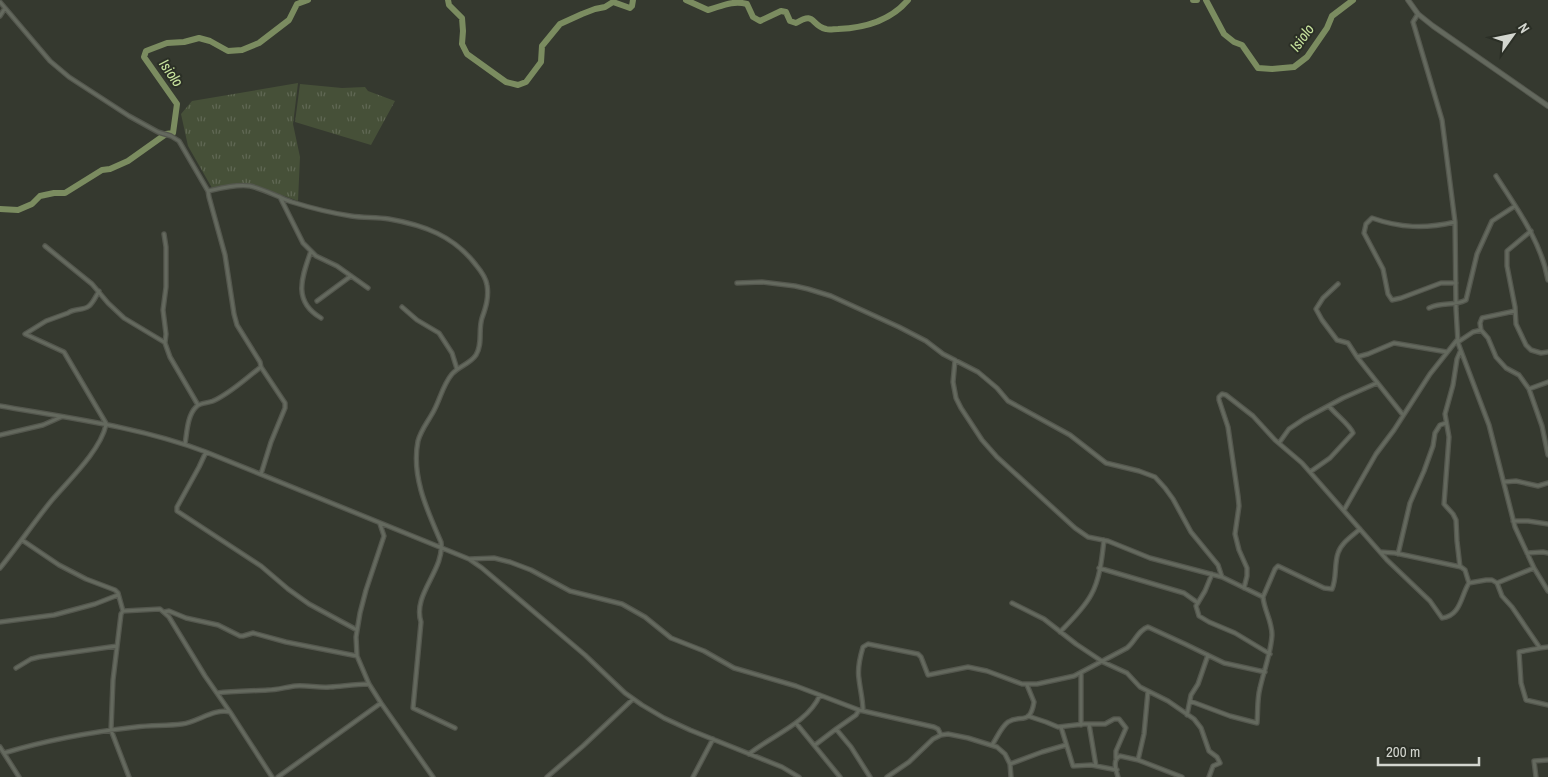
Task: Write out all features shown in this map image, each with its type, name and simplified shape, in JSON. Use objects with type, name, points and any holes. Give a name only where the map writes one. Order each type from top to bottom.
[{"type":"street","points":[[1408,0],[1418,14],[1548,106]]},
{"type":"street","points":[[0,2],[50,61],[69,77],[129,116],[179,141],[208,191],[225,255],[237,325],[260,362],[261,367],[283,400],[285,408],[261,474]]},
{"type":"street","points":[[0,16],[5,8]]},
{"type":"street","points":[[1418,14],[1413,22],[1442,120],[1455,222],[1458,341],[1489,425],[1513,521],[1534,568],[1548,591]]},
{"type":"street","points":[[1496,176],[1531,231],[1548,280]]},
{"type":"street","points":[[208,191],[249,186],[299,204],[363,218],[390,219],[438,232],[466,253],[486,280],[487,300],[476,355],[471,361],[457,369],[444,385],[432,416],[421,432],[416,454],[416,467],[420,486],[442,548],[419,609],[421,622],[413,708],[455,728]]},
{"type":"street","points":[[280,197],[303,243],[316,256],[337,266],[368,288]]},
{"type":"street","points":[[1429,308],[1440,303],[1456,305],[1466,300],[1477,254],[1492,221],[1515,206]]},
{"type":"street","points":[[1455,222],[1413,228],[1390,224],[1372,218],[1366,224],[1364,233],[1382,269],[1388,294],[1392,300],[1441,283],[1456,283]]},
{"type":"street","points":[[1531,231],[1506,251],[1507,266],[1516,324],[1526,345],[1531,350],[1541,353],[1548,352]]},
{"type":"street","points":[[164,234],[166,247],[165,343],[170,357],[198,405]]},
{"type":"street","points":[[46,246],[99,291],[108,303],[124,318],[165,343]]},
{"type":"street","points":[[311,251],[303,276],[301,290],[305,302],[314,314],[321,318]]},
{"type":"street","points":[[317,301],[351,276]]},
{"type":"street","points":[[737,283],[762,282],[795,286],[823,293],[899,327],[926,341],[942,354],[978,372],[1013,405],[1070,436],[1106,463],[1139,470],[1155,477],[1173,499],[1191,532],[1218,565],[1222,577]]},
{"type":"street","points":[[1338,284],[1323,298],[1316,309],[1337,340],[1348,343],[1403,416]]},
{"type":"street","points":[[0,568],[51,501],[96,447],[104,435],[107,425],[64,352],[25,334],[46,321],[90,306],[99,291]]},
{"type":"street","points":[[402,307],[417,320],[439,333],[452,353],[457,369]]},
{"type":"street","points":[[1515,311],[1482,318],[1480,323],[1496,358],[1506,368],[1519,376],[1529,389],[1542,426],[1548,455]]},
{"type":"street","points":[[1344,510],[1376,454],[1430,374],[1458,341],[1473,332],[1482,330]]},
{"type":"street","points":[[1357,357],[1394,342],[1447,352]]},
{"type":"street","points":[[1460,567],[1456,520],[1444,504],[1449,437],[1445,414],[1457,359],[1461,352]]},
{"type":"street","points":[[955,360],[952,382],[956,398],[968,420],[988,448],[1075,528],[1088,537],[1104,540],[1150,558],[1222,577],[1263,597]]},
{"type":"street","points":[[185,444],[190,418],[198,405],[228,393],[261,367]]},
{"type":"street","points":[[1529,389],[1548,382]]},
{"type":"street","points":[[1279,443],[1294,426],[1329,406],[1377,383]]},
{"type":"street","points":[[1244,588],[1247,568],[1239,550],[1235,534],[1239,499],[1228,427],[1219,403],[1222,394],[1226,395],[1250,414],[1297,458],[1380,552],[1425,596],[1443,618],[1459,606],[1469,583],[1465,570],[1460,567],[1380,552]]},
{"type":"street","points":[[0,406],[146,433],[185,444],[468,559],[482,568],[585,654],[633,699],[664,718],[788,770],[799,777]]},
{"type":"street","points":[[1310,472],[1330,458],[1353,433],[1352,429],[1329,406]]},
{"type":"street","points":[[0,435],[43,425],[62,416]]},
{"type":"street","points":[[1398,554],[1410,503],[1426,466],[1435,433],[1440,425],[1446,423]]},
{"type":"street","points":[[206,452],[193,480],[177,507],[177,511],[261,566],[309,604],[357,630]]},
{"type":"street","points":[[1504,482],[1516,481],[1538,486],[1548,483]]},
{"type":"street","points":[[1513,521],[1548,524]]},
{"type":"street","points":[[380,523],[384,536],[366,590],[357,630],[357,656],[381,703],[434,777]]},
{"type":"street","points":[[1190,701],[1230,716],[1257,722],[1260,688],[1270,654],[1271,626],[1263,597],[1274,569],[1278,566],[1324,588],[1332,589],[1338,552],[1347,540],[1360,530]]},
{"type":"street","points":[[22,540],[59,565],[115,590],[118,594],[123,611],[121,614],[113,680],[111,730],[129,777]]},
{"type":"street","points":[[1060,632],[1091,595],[1099,568],[1104,540]]},
{"type":"street","points":[[1527,553],[1548,553]]},
{"type":"street","points":[[468,559],[494,558],[510,562],[531,570],[570,590],[622,604],[645,616],[671,638],[707,653],[734,668],[796,686],[861,710],[938,729],[941,734]]},
{"type":"street","points":[[1099,568],[1184,593],[1198,604]]},
{"type":"street","points":[[1497,583],[1534,568]]},
{"type":"street","points":[[1212,574],[1198,604],[1197,611],[1201,618],[1235,633],[1270,654]]},
{"type":"street","points":[[1469,583],[1486,580],[1492,580],[1497,583],[1502,596],[1512,607],[1540,648]]},
{"type":"street","points":[[0,622],[54,615],[95,604],[118,594]]},
{"type":"street","points":[[1012,603],[1044,619],[1103,662],[1127,674],[1137,685],[1168,701],[1198,724],[1208,748],[1219,760],[1220,764],[1213,766],[1209,777]]},
{"type":"street","points":[[123,611],[160,609],[169,617],[272,777]]},
{"type":"street","points":[[164,612],[169,611],[186,618],[218,626],[240,636],[255,633],[286,642],[357,656]]},
{"type":"street","points":[[815,745],[861,710],[863,703],[858,674],[863,647],[868,644],[918,654],[929,675],[968,667],[987,671],[1027,685],[1062,679],[1103,662],[1130,646],[1146,627],[1152,628],[1229,665],[1265,672]]},
{"type":"street","points":[[16,668],[30,660],[39,658],[117,646]]},
{"type":"street","points":[[1548,648],[1519,652],[1521,684],[1526,700],[1548,704]]},
{"type":"street","points":[[1187,715],[1191,695],[1198,684],[1208,655]]},
{"type":"street","points":[[1080,673],[1081,725]]},
{"type":"street","points":[[217,693],[268,690],[292,686],[325,688],[370,684]]},
{"type":"street","points":[[992,745],[1006,724],[1012,720],[1024,719],[1028,716],[1034,702],[1027,685]]},
{"type":"street","points":[[1138,760],[1144,734],[1148,691]]},
{"type":"street","points":[[749,754],[796,723],[815,704],[820,695]]},
{"type":"street","points":[[547,777],[633,699]]},
{"type":"street","points":[[278,777],[381,703]]},
{"type":"street","points":[[4,753],[66,737],[150,725],[183,724],[222,711],[230,712]]},
{"type":"street","points":[[1028,716],[1061,727],[1107,724],[1117,718],[1124,723],[1126,730],[1116,751],[1115,762],[1118,777]]},
{"type":"street","points":[[796,723],[840,777]]},
{"type":"street","points":[[1089,724],[1096,766]]},
{"type":"street","points":[[1061,727],[1073,766],[1096,766],[1117,770]]},
{"type":"street","points":[[836,729],[851,747],[870,777]]},
{"type":"street","points":[[887,777],[892,776],[941,734],[954,734],[997,747],[1005,753],[1010,764],[1011,777]]},
{"type":"street","points":[[693,777],[713,739]]},
{"type":"street","points":[[1010,764],[1066,745]]},
{"type":"street","points":[[0,747],[19,777]]},
{"type":"street","points":[[1116,758],[1120,756],[1138,760],[1182,777]]},
{"type":"street","points":[[1536,777],[1534,762],[1548,760]]},
{"type":"green space","points":[[298,83],[293,124],[300,157],[298,201],[257,186],[212,188],[188,146],[181,114],[192,101]]},
{"type":"green space","points":[[300,84],[342,88],[365,87],[368,91],[395,101],[371,145],[295,122]]},
{"type":"waterway","name":"Isiolo","points":[[0,209],[18,210],[32,204],[40,196],[65,193],[102,170],[110,169],[128,161],[166,134],[173,133],[177,104],[144,57],[146,51],[167,43],[184,42],[199,38],[210,41],[228,51],[242,50],[259,43],[289,20],[297,4],[308,0]]},
{"type":"waterway","name":"Isiolo","points":[[448,0],[449,5],[462,18],[462,44],[467,54],[506,82],[518,85],[526,82],[541,62],[542,46],[560,24],[595,9],[605,7],[613,2],[630,8],[633,0]]},
{"type":"waterway","name":"Isiolo","points":[[686,0],[708,10],[728,4],[747,4],[753,17],[760,21],[781,11],[786,12],[790,21],[796,23],[807,18],[826,29],[858,27],[876,22],[894,13],[908,0]]},
{"type":"waterway","name":"Isiolo","points":[[1206,0],[1224,34],[1234,42],[1242,45],[1258,68],[1272,69],[1294,67],[1307,57],[1327,28],[1332,16],[1353,0]]}]
